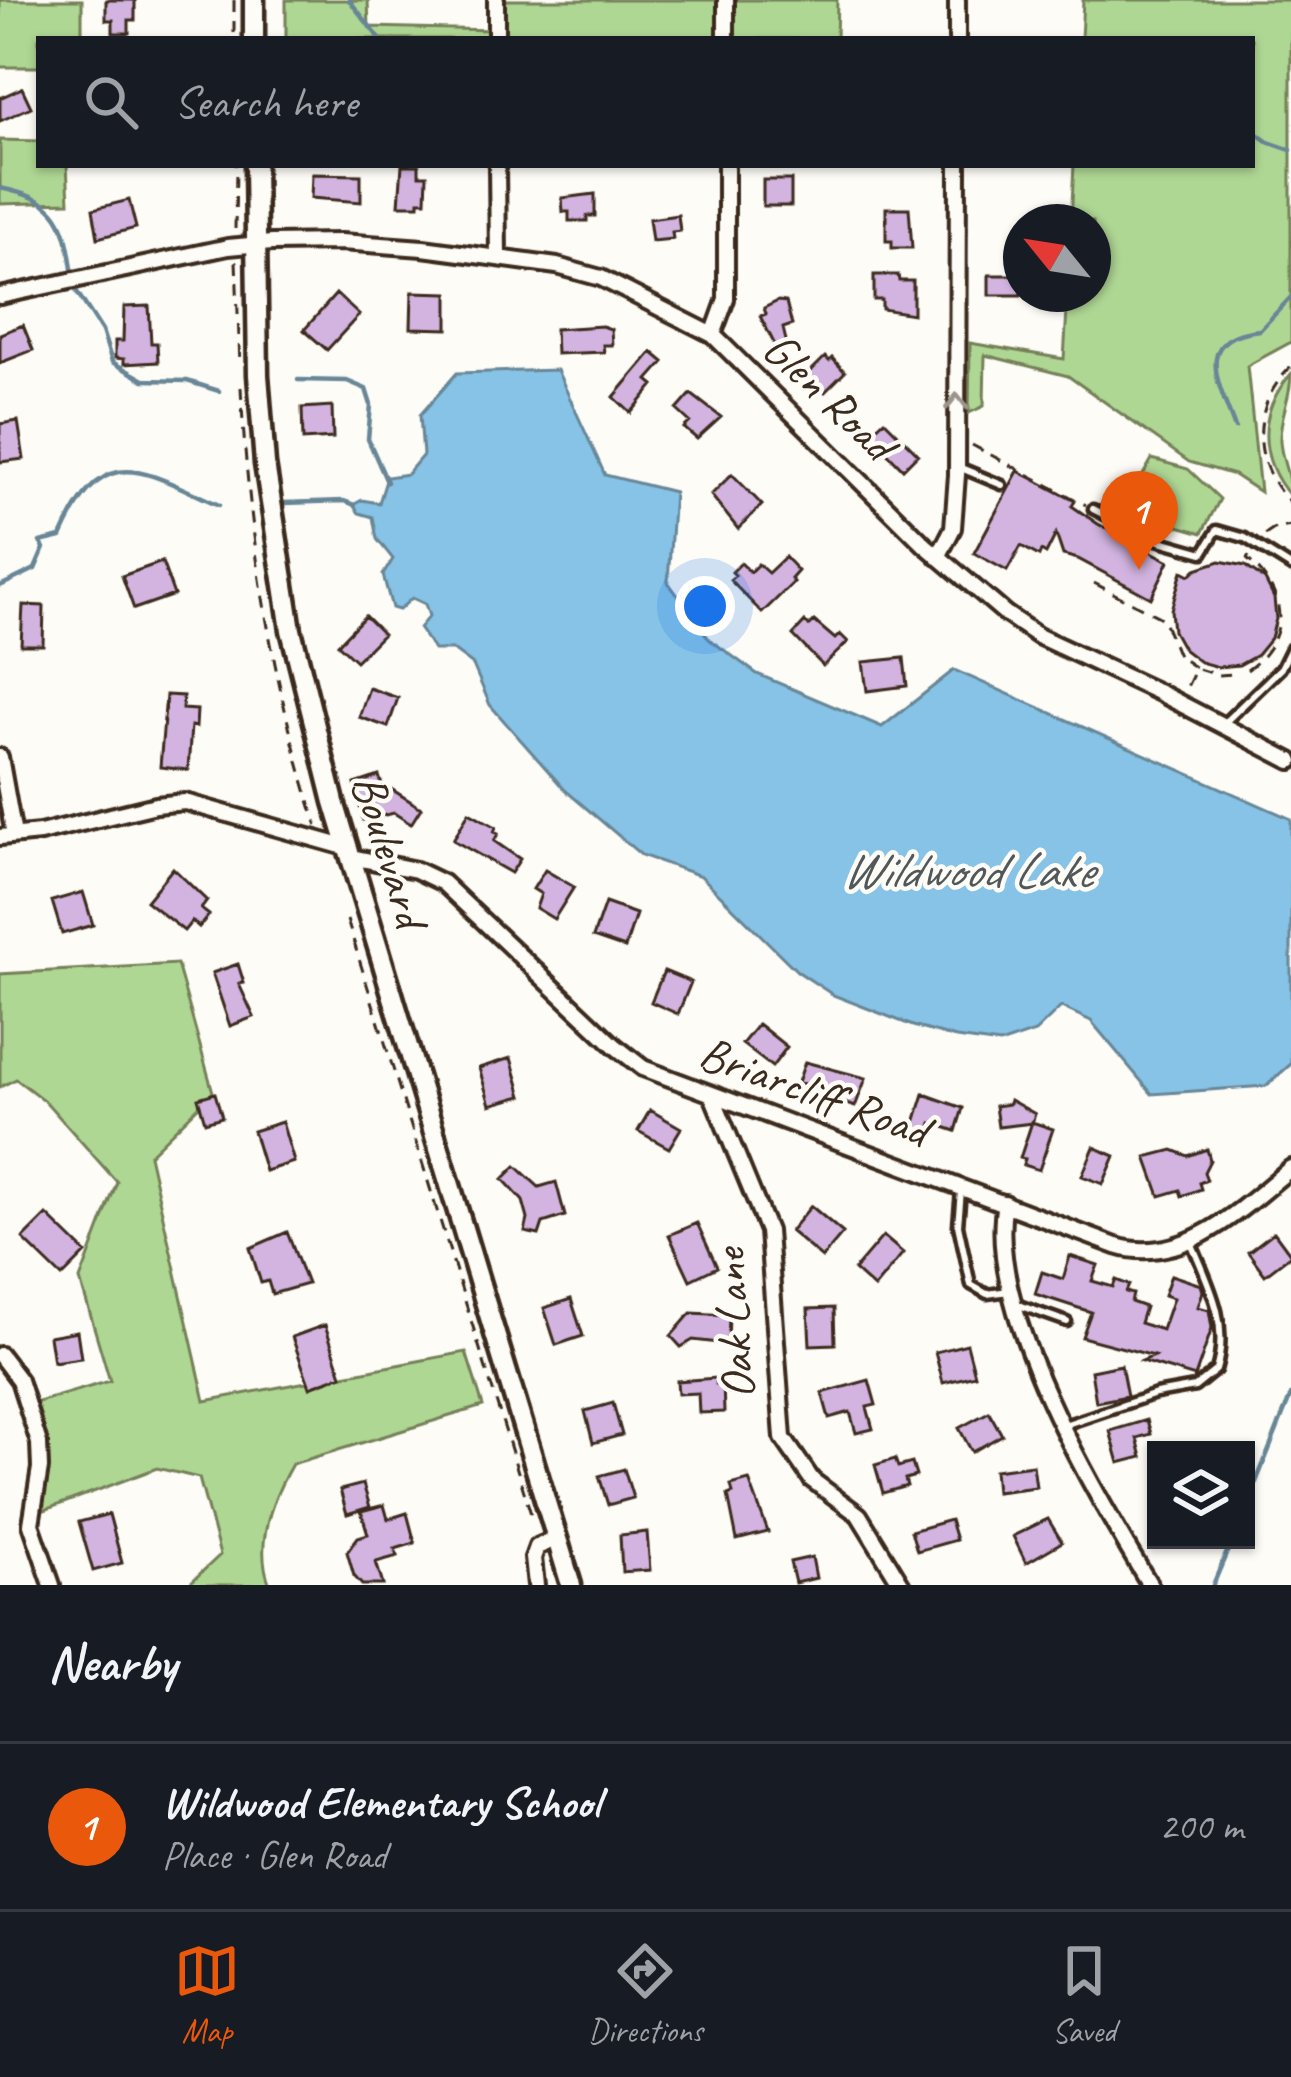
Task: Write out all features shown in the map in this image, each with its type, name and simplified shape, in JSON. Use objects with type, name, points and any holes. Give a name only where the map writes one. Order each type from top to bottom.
[{"type":"main road","points":[[254,0],[254,36]]},
{"type":"main road","name":"Boulevard","points":[[255,168],[258,375],[277,552],[310,717],[549,1542],[571,1585]]},
{"type":"street","points":[[496,0],[496,36]]},
{"type":"street","points":[[726,0],[726,36]]},
{"type":"street","points":[[957,0],[957,36]]},
{"type":"street","points":[[497,168],[498,257]]},
{"type":"street","points":[[712,335],[726,299],[726,168]]},
{"type":"street","points":[[938,557],[953,528],[957,467],[958,168]]},
{"type":"street","name":"Glen Road","points":[[0,296],[228,247],[341,242],[498,257],[601,278],[712,335],[938,557],[1038,635],[1291,761]]},
{"type":"street","points":[[0,757],[7,836]]},
{"type":"street","name":"Briarcliff Road","points":[[7,836],[185,802],[416,870],[443,883],[626,1057],[644,1068],[1130,1250],[1158,1248],[1214,1230],[1291,1168]]},
{"type":"street","name":"Oak Lane","points":[[712,1095],[768,1231],[783,1438],[812,1480],[859,1515],[902,1585]]},
{"type":"street","points":[[1004,1203],[1000,1226],[1030,1353],[1060,1426],[1150,1585]]},
{"type":"street","points":[[0,1354],[20,1380],[39,1443],[31,1524],[46,1583]]},
{"type":"street","name":"Boulevard","points":[[536,1585],[532,1558],[549,1542]]},
{"type":"lane","points":[[957,467],[1002,485]]},
{"type":"lane","points":[[1093,509],[1150,538],[1203,553],[1217,530],[1291,567]]},
{"type":"lane","points":[[1222,725],[1280,668],[1291,648]]},
{"type":"lane","points":[[961,1187],[958,1225],[971,1285],[987,1294],[1014,1297],[1066,1322]]},
{"type":"lane","points":[[1060,1426],[1156,1394],[1195,1388],[1216,1370],[1222,1343],[1220,1311],[1190,1239]]},
{"type":"path","points":[[234,0],[234,36]]},
{"type":"path","points":[[235,234],[236,168]]},
{"type":"path","points":[[1291,367],[1267,396],[1259,426],[1268,472],[1291,503]]},
{"type":"path","points":[[966,441],[1093,509]]},
{"type":"path","points":[[1247,670],[1274,646],[1283,621],[1278,592],[1270,578],[1247,559],[1250,546],[1274,529],[1291,526]]},
{"type":"path","points":[[1094,584],[1163,619],[1178,656],[1196,668],[1232,674]]},
{"type":"path","points":[[1186,688],[1196,668]]},
{"type":"path","points":[[347,920],[549,1542]]},
{"type":"green space","points":[[0,0],[82,0],[82,36],[36,36],[36,67],[0,67]]},
{"type":"green space","points":[[286,0],[368,0],[369,27],[493,30],[494,0],[837,0],[836,36],[286,36]]},
{"type":"green space","points":[[1083,0],[1291,0],[1291,342],[1247,366],[1260,492],[1234,475],[1189,462],[1068,376],[985,355],[984,406],[969,413],[970,343],[1064,359],[1067,312],[1111,312],[1111,204],[1072,204],[1074,168],[1255,168],[1255,36],[1081,36]]},
{"type":"green space","points":[[0,140],[36,141],[36,168],[67,168],[69,202],[0,204]]},
{"type":"green space","points":[[1291,374],[1280,441],[1291,497],[1272,467],[1266,436],[1272,404]]},
{"type":"green space","points":[[1152,459],[1188,469],[1220,499],[1202,533],[1158,520],[1151,529],[1132,518],[1140,503],[1132,494]]},
{"type":"green space","points":[[177,964],[213,1092],[149,1155],[205,1401],[466,1352],[483,1406],[292,1464],[278,1492],[265,1539],[270,1585],[188,1585],[220,1555],[199,1478],[157,1468],[34,1514],[31,1404],[110,1381],[80,1280],[117,1182],[46,1102],[16,1079],[0,1087],[0,974]]},
{"type":"water","name":"Wildwood Lake","points":[[557,370],[605,475],[674,492],[668,582],[709,639],[757,674],[882,727],[954,670],[1291,819],[1291,1064],[1266,1086],[1152,1094],[1091,1021],[1061,1007],[1035,1032],[1000,1044],[913,1026],[833,995],[797,971],[701,876],[641,855],[565,790],[490,705],[473,665],[453,650],[434,650],[419,628],[429,616],[425,604],[412,598],[399,610],[392,608],[383,575],[393,559],[377,539],[373,517],[359,513],[353,505],[362,500],[379,503],[387,477],[407,474],[423,455],[420,415],[457,373]]},
{"type":"building","points":[[106,0],[135,0],[129,33],[113,33],[113,20],[106,20]]},
{"type":"building","points":[[22,88],[31,107],[0,121],[0,98]]},
{"type":"building","points":[[402,168],[419,168],[419,175],[427,175],[426,201],[399,205]]},
{"type":"building","points":[[312,174],[361,175],[361,202],[311,198]]},
{"type":"building","points":[[763,180],[791,180],[791,206],[763,206]]},
{"type":"building","points":[[595,194],[595,216],[569,221],[562,198]]},
{"type":"building","points":[[129,200],[136,228],[98,238],[93,209]]},
{"type":"building","points":[[886,208],[909,208],[912,248],[892,248],[892,241],[886,241]]},
{"type":"building","points":[[678,215],[680,231],[672,232],[673,239],[652,241],[649,219]]},
{"type":"building","points":[[874,275],[898,275],[899,281],[913,281],[913,314],[882,309],[882,300],[874,300]]},
{"type":"building","points":[[989,275],[1003,275],[1003,295],[989,295]]},
{"type":"building","points":[[412,292],[448,293],[448,329],[411,328]]},
{"type":"building","points":[[336,294],[359,315],[327,350],[304,330]]},
{"type":"building","points":[[778,301],[786,302],[792,325],[783,328],[787,345],[777,349],[760,316]]},
{"type":"building","points":[[149,306],[151,343],[157,343],[158,362],[124,364],[124,359],[115,358],[115,341],[123,341],[124,307]]},
{"type":"building","points":[[23,325],[33,350],[0,363],[0,334]]},
{"type":"building","points":[[555,329],[611,329],[612,345],[603,345],[604,352],[556,354]]},
{"type":"building","points":[[652,352],[664,362],[648,380],[654,385],[631,413],[614,397]]},
{"type":"building","points":[[825,357],[845,372],[825,392],[807,375]]},
{"type":"building","points":[[691,394],[721,417],[697,439],[684,428],[690,422],[677,410]]},
{"type":"building","points":[[332,406],[333,438],[303,440],[302,408]]},
{"type":"building","points":[[884,420],[918,454],[903,469],[869,434]]},
{"type":"building","points":[[18,421],[24,459],[0,462],[0,424]]},
{"type":"building","points":[[1018,471],[1075,501],[1072,506],[1098,524],[1169,561],[1151,598],[1063,555],[1056,534],[1046,554],[1041,551],[1039,556],[1021,546],[1007,571],[974,553]]},
{"type":"building","points":[[732,474],[762,505],[738,529],[711,495]]},
{"type":"building","points":[[785,557],[798,571],[791,579],[794,582],[762,613],[730,580],[735,575],[732,572],[741,563],[750,572],[758,564],[768,573]]},
{"type":"building","points":[[1220,561],[1245,566],[1265,580],[1274,598],[1276,619],[1271,638],[1257,655],[1239,665],[1218,667],[1200,662],[1183,649],[1173,631],[1171,610],[1182,571],[1190,575]]},
{"type":"building","points":[[162,562],[174,595],[134,609],[122,576]]},
{"type":"building","points":[[23,605],[44,606],[43,645],[21,645]]},
{"type":"building","points":[[365,616],[383,634],[356,661],[338,644]]},
{"type":"building","points":[[814,621],[835,639],[840,634],[848,642],[823,666],[793,635],[805,622],[809,626]]},
{"type":"building","points":[[904,658],[907,686],[867,691],[863,662]]},
{"type":"building","points":[[369,688],[398,698],[388,727],[359,717]]},
{"type":"building","points":[[166,695],[183,696],[182,709],[197,710],[188,770],[160,767]]},
{"type":"building","points":[[379,776],[384,791],[391,789],[421,808],[411,824],[394,813],[363,820],[355,784]]},
{"type":"building","points":[[469,812],[496,827],[494,841],[520,859],[511,873],[453,840]]},
{"type":"building","points":[[173,868],[207,901],[201,909],[209,915],[199,927],[192,921],[184,931],[146,901]]},
{"type":"building","points":[[545,870],[574,887],[554,919],[536,908],[541,894],[533,889]]},
{"type":"building","points":[[83,892],[93,925],[62,934],[52,901]]},
{"type":"building","points":[[605,903],[636,914],[625,948],[593,937]]},
{"type":"building","points":[[238,964],[244,983],[239,984],[254,1017],[230,1026],[212,973]]},
{"type":"building","points":[[664,971],[691,982],[678,1014],[651,1002]]},
{"type":"building","points":[[758,1024],[787,1047],[772,1067],[742,1044]]},
{"type":"building","points":[[511,1058],[522,1096],[490,1105],[479,1068]]},
{"type":"building","points":[[805,1062],[866,1078],[855,1107],[798,1082]]},
{"type":"building","points":[[215,1093],[222,1117],[205,1122],[198,1098]]},
{"type":"building","points":[[924,1094],[963,1108],[956,1131],[932,1123],[929,1134],[913,1129]]},
{"type":"building","points":[[1010,1100],[1035,1114],[1032,1123],[998,1127],[995,1106]]},
{"type":"building","points":[[650,1110],[681,1128],[669,1148],[638,1131]]},
{"type":"building","points":[[282,1122],[294,1162],[265,1171],[253,1131]]},
{"type":"building","points":[[1032,1122],[1053,1129],[1039,1170],[1023,1165],[1025,1159],[1020,1158]]},
{"type":"building","points":[[1094,1147],[1115,1156],[1103,1184],[1082,1176]]},
{"type":"building","points":[[1207,1149],[1207,1180],[1199,1183],[1201,1189],[1182,1196],[1180,1190],[1160,1196],[1146,1157],[1173,1150],[1188,1156]]},
{"type":"building","points":[[516,1166],[539,1187],[556,1182],[565,1216],[543,1223],[539,1235],[525,1232],[528,1219],[523,1201],[503,1179]]},
{"type":"building","points":[[811,1206],[843,1233],[822,1258],[790,1231]]},
{"type":"building","points":[[47,1215],[86,1253],[62,1277],[23,1239]]},
{"type":"building","points":[[697,1223],[717,1267],[690,1280],[669,1235]]},
{"type":"building","points":[[287,1232],[307,1284],[272,1294],[268,1281],[261,1283],[250,1248]]},
{"type":"building","points":[[1274,1232],[1291,1255],[1265,1275],[1248,1252]]},
{"type":"building","points":[[883,1236],[903,1253],[874,1288],[854,1270]]},
{"type":"building","points":[[1070,1256],[1098,1265],[1092,1281],[1113,1287],[1116,1280],[1129,1285],[1126,1292],[1133,1294],[1131,1302],[1145,1307],[1140,1323],[1162,1330],[1173,1298],[1164,1295],[1171,1275],[1201,1285],[1198,1307],[1209,1310],[1212,1328],[1195,1377],[1142,1361],[1154,1356],[1082,1337],[1091,1312],[1035,1294],[1042,1272],[1063,1279]]},
{"type":"building","points":[[571,1299],[583,1336],[556,1345],[544,1308]]},
{"type":"building","points":[[834,1308],[835,1344],[810,1345],[808,1309]]},
{"type":"building","points":[[691,1313],[729,1315],[728,1344],[693,1340],[681,1347],[671,1336]]},
{"type":"building","points":[[325,1325],[342,1375],[310,1387],[292,1337]]},
{"type":"building","points":[[77,1331],[81,1358],[53,1362],[49,1336]]},
{"type":"building","points":[[967,1344],[975,1375],[943,1383],[935,1352]]},
{"type":"building","points":[[1121,1365],[1127,1396],[1096,1402],[1091,1371]]},
{"type":"building","points":[[716,1378],[716,1384],[723,1384],[724,1412],[699,1413],[698,1393],[678,1394],[677,1381]]},
{"type":"building","points":[[869,1380],[876,1405],[867,1407],[873,1429],[856,1433],[850,1412],[829,1418],[822,1393]]},
{"type":"building","points":[[613,1403],[622,1435],[593,1443],[585,1411]]},
{"type":"building","points":[[989,1412],[1002,1435],[972,1452],[959,1428]]},
{"type":"building","points":[[1147,1420],[1151,1434],[1137,1438],[1142,1457],[1119,1463],[1110,1431]]},
{"type":"building","points":[[895,1459],[898,1467],[912,1463],[916,1476],[905,1479],[907,1486],[883,1493],[875,1465]]},
{"type":"building","points":[[1033,1465],[1036,1487],[996,1492],[994,1470]]},
{"type":"building","points":[[624,1469],[633,1498],[608,1505],[599,1476]]},
{"type":"building","points":[[749,1480],[768,1532],[737,1540],[728,1495],[733,1493],[731,1485]]},
{"type":"building","points":[[363,1484],[370,1507],[347,1514],[340,1490]]},
{"type":"building","points":[[384,1505],[388,1519],[407,1513],[415,1543],[395,1549],[398,1556],[376,1562],[383,1585],[362,1585],[347,1552],[358,1537],[368,1534],[361,1511]]},
{"type":"building","points":[[109,1514],[122,1563],[93,1571],[79,1522]]},
{"type":"building","points":[[1048,1519],[1062,1542],[1026,1563],[1013,1536]]},
{"type":"building","points":[[950,1520],[956,1540],[917,1551],[911,1531]]},
{"type":"building","points":[[647,1532],[650,1570],[622,1572],[620,1535]]},
{"type":"building","points":[[812,1557],[816,1578],[795,1583],[790,1562]]},
{"type":"waterway","points":[[349,0],[378,36]]},
{"type":"waterway","points":[[1255,132],[1291,150]]},
{"type":"waterway","points":[[0,188],[33,198],[53,212],[65,235],[72,269]]},
{"type":"waterway","points":[[75,289],[102,331],[112,362],[144,380],[187,381],[219,391]]},
{"type":"waterway","points":[[1235,428],[1218,380],[1217,353],[1238,334],[1260,330],[1291,297]]},
{"type":"waterway","points":[[298,380],[347,381],[366,389],[371,405],[368,439],[387,482]]},
{"type":"waterway","points":[[0,586],[35,569],[44,548],[40,542],[61,537],[77,506],[109,475],[146,474],[219,505]]},
{"type":"waterway","points":[[284,503],[344,501],[355,505]]},
{"type":"waterway","points":[[1255,1485],[1291,1395]]},
{"type":"waterway","points":[[1213,1585],[1228,1549]]},
{"type":"place","name":"Wildwood Elementary School","points":[[1139,570]]}]
